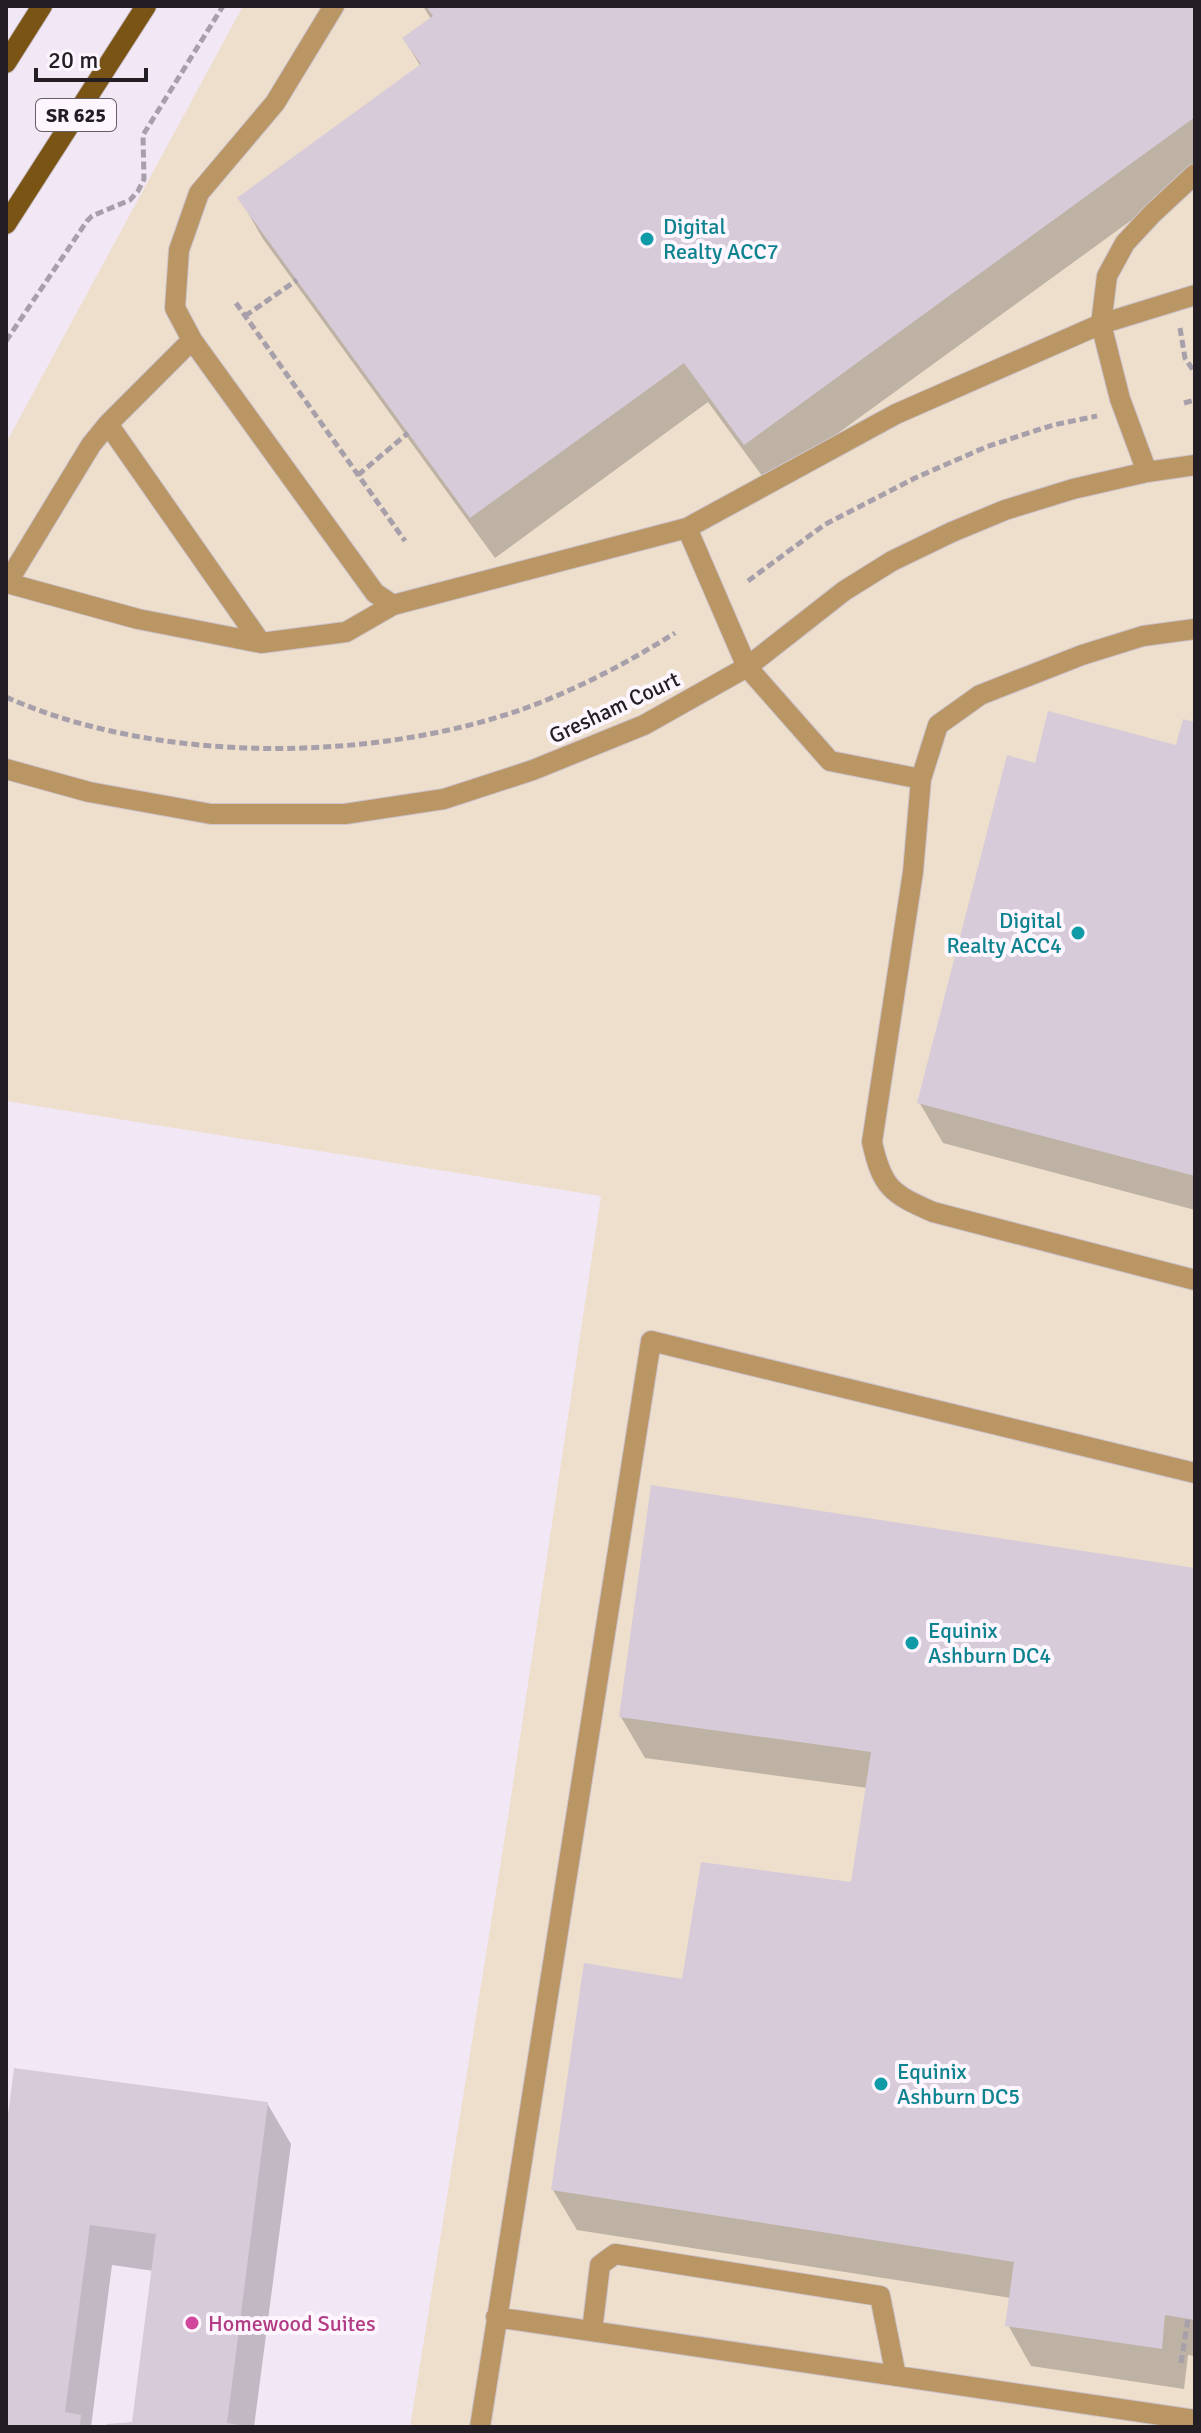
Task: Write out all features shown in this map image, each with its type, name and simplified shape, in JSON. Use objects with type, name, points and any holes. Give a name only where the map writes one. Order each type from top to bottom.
[{"type":"main road","points":[[6,63],[42,6]]},
{"type":"main road","name":"SR 625","points":[[6,224],[146,6]]},
{"type":"street","points":[[334,6],[275,103],[199,193],[179,250],[175,308],[192,340],[375,593],[393,605]]},
{"type":"street","points":[[1147,472],[1120,399],[1101,324],[1107,276],[1125,243],[1195,174]]},
{"type":"street","points":[[192,340],[91,445],[7,583],[138,619],[261,643],[346,632],[393,605],[687,528],[896,414],[1101,324],[1195,295]]},
{"type":"street","points":[[108,424],[261,643]]},
{"type":"street","name":"Gresham Court","points":[[6,769],[89,792],[211,814],[345,814],[444,799],[533,770],[644,725],[747,667],[844,591],[892,561],[952,532],[1005,510],[1073,489],[1195,465]]},
{"type":"street","points":[[687,528],[747,667],[830,761],[921,779]]},
{"type":"street","points":[[1195,629],[1143,636],[1082,655],[980,695],[938,725],[921,779],[913,872],[872,1142],[877,1169],[898,1197],[933,1212],[1195,1280]]},
{"type":"street","points":[[480,2427],[651,1341],[1195,1473]]},
{"type":"street","points":[[592,2331],[600,2265],[615,2254],[880,2296],[896,2376]]},
{"type":"street","points":[[496,2317],[1195,2420]]},
{"type":"path","points":[[6,341],[87,221],[130,200],[138,191],[144,179],[143,135],[223,6]]},
{"type":"path","points":[[245,316],[297,280]]},
{"type":"path","points":[[236,303],[405,541]]},
{"type":"path","points":[[1179,319],[1185,358],[1195,373]]},
{"type":"path","points":[[1184,403],[1195,400]]},
{"type":"path","points":[[748,581],[824,525],[915,478],[986,447],[1053,425],[1097,416]]},
{"type":"path","points":[[358,475],[408,433]]},
{"type":"path","points":[[6,697],[66,720],[183,743],[261,748],[370,743],[446,730],[522,709],[592,679],[675,633]]},
{"type":"path","points":[[1181,2363],[1188,2319]]},
{"type":"shaded area","points":[[243,6],[1195,6],[1195,2427],[410,2427],[509,1811],[601,1196],[6,1101],[6,443]]},
{"type":"building","name":"Digital Realty ACC7","points":[[426,6],[1195,6],[1195,117],[744,445],[684,363],[470,518],[237,198],[421,64],[402,38],[433,16]]},
{"type":"building","name":"Digital Realty ACC4","points":[[1048,711],[1176,745],[1183,719],[1195,722],[1195,1176],[917,1103],[1007,755],[1035,763]]},
{"type":"building","points":[[651,1485],[1195,1568],[1195,2320],[1165,2315],[1162,2349],[1005,2326],[1014,2262],[551,2190],[584,1963],[682,1979],[701,1862],[851,1882],[871,1752],[619,1717]]},
{"type":"building","name":"Homewood Suites","points":[[14,2068],[268,2102],[227,2423],[239,2427],[106,2427],[107,2424],[132,2422],[156,2234],[90,2225],[65,2412],[81,2415],[80,2427],[6,2427],[6,2130]]},
{"type":"place","name":"Digital Realty ACC7","points":[[647,239]]},
{"type":"place","name":"Digital Realty ACC4","points":[[1078,933]]},
{"type":"place","name":"Equinix Ashburn DC4","points":[[912,1643]]},
{"type":"place","name":"Equinix Ashburn DC5","points":[[881,2084]]},
{"type":"place","name":"Homewood Suites","points":[[192,2323]]}]
